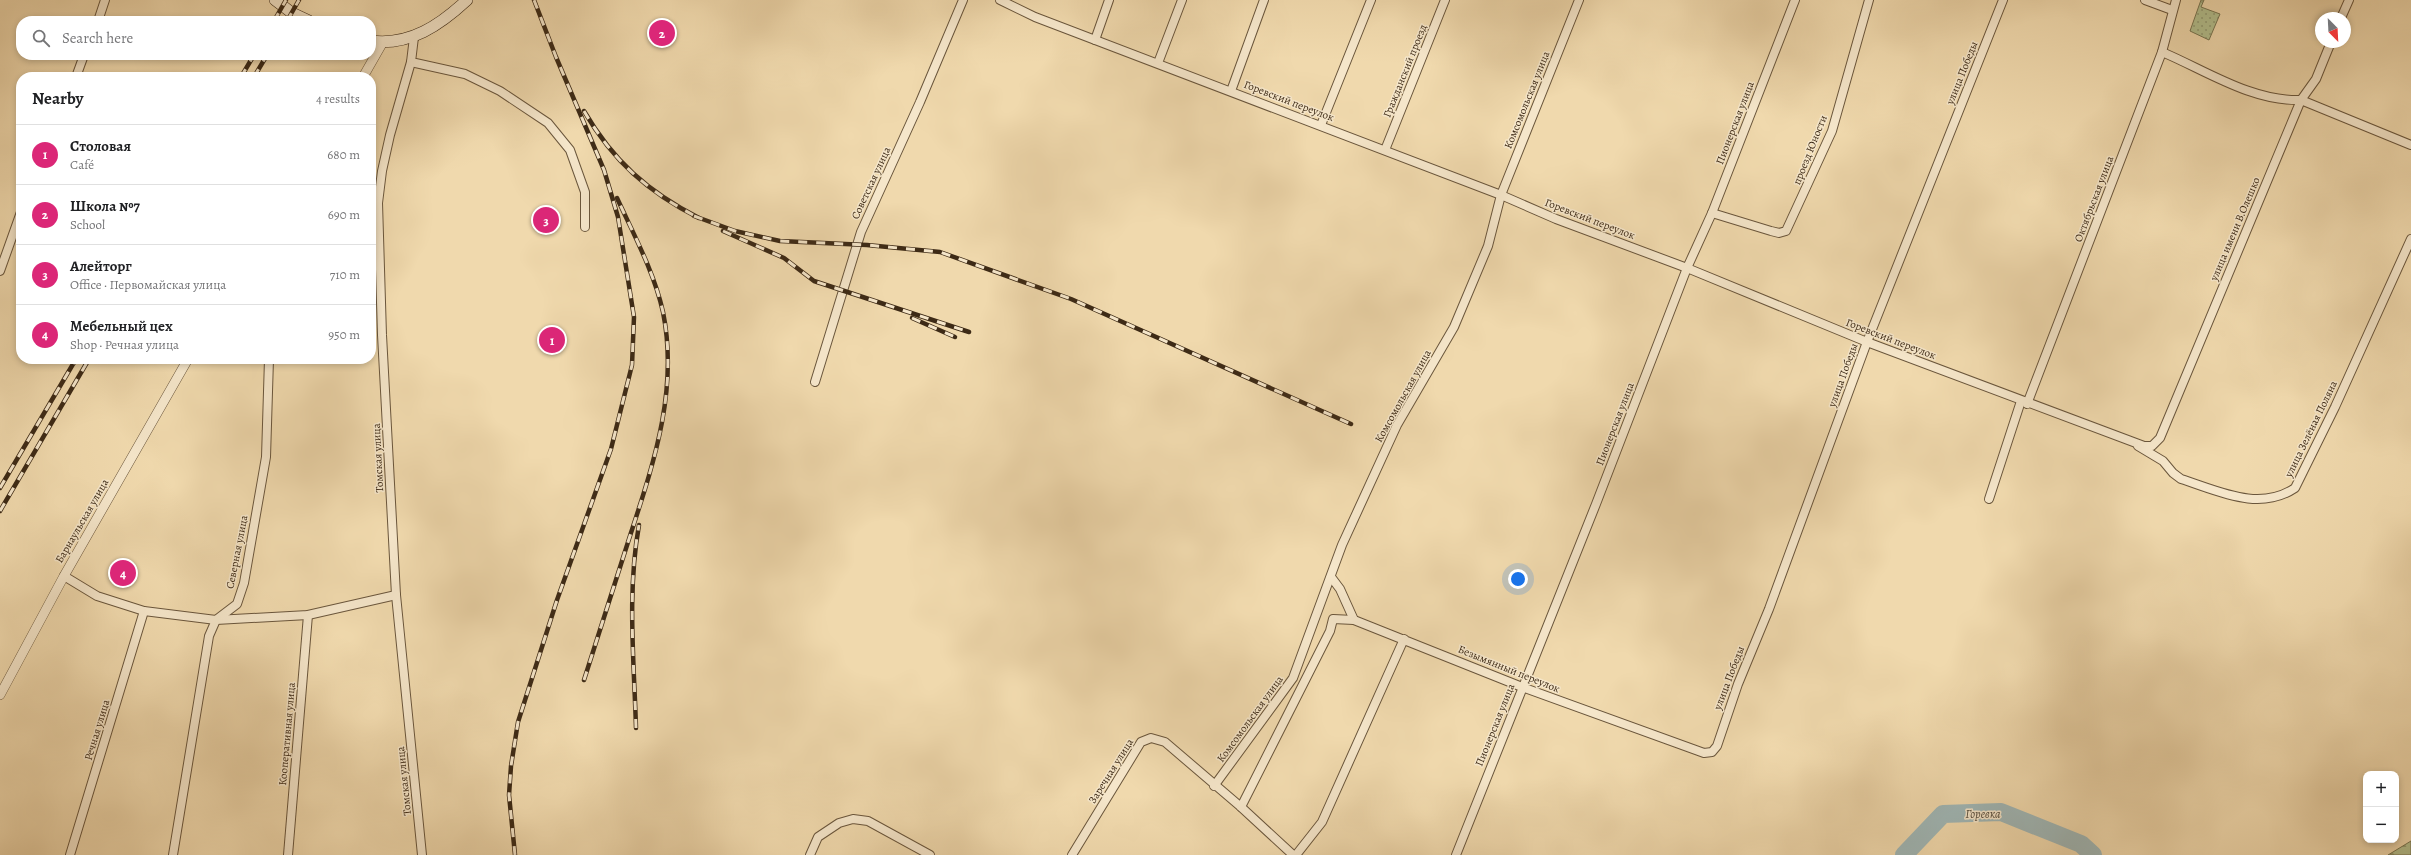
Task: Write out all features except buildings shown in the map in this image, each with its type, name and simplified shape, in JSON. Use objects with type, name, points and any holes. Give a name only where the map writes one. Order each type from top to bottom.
[{"type":"main road","points":[[275,0],[300,16]]},
{"type":"main road","points":[[376,41],[384,42],[414,37],[431,30],[467,0]]},
{"type":"street","points":[[100,16],[105,0]]},
{"type":"street","name":"Советская улица","points":[[815,382],[861,232],[920,102],[963,0]]},
{"type":"street","name":"Горевский переулок","points":[[1000,0],[1035,17],[1502,195],[1556,219],[1687,268],[1867,342],[1994,389],[2024,403],[2136,445],[2152,446],[2160,438],[2165,427]]},
{"type":"street","points":[[1095,40],[1109,0]]},
{"type":"street","points":[[1158,63],[1182,0]]},
{"type":"street","points":[[1231,91],[1264,0]]},
{"type":"street","points":[[1320,125],[1371,0]]},
{"type":"street","name":"Гражданский проезд","points":[[1385,150],[1445,0]]},
{"type":"street","name":"Комсомольская улица","points":[[1214,786],[1293,678],[1342,545],[1397,425],[1454,328],[1488,246],[1502,195],[1579,0]]},
{"type":"street","name":"Пионерская улица","points":[[1456,855],[1596,504],[1687,268],[1712,213],[1795,0]]},
{"type":"street","name":"проезд Юности","points":[[1712,213],[1779,233],[1786,231],[1832,131],[1869,0]]},
{"type":"street","name":"улица Победы","points":[[1704,753],[1712,752],[1717,746],[1738,684],[1769,609],[1867,342],[2003,0]]},
{"type":"street","points":[[2145,0],[2172,10]]},
{"type":"street","name":"Октябрьская улица","points":[[1989,499],[2024,403],[2162,52],[2172,10],[2176,0]]},
{"type":"street","points":[[2344,12],[2349,0]]},
{"type":"street","name":"Томская улица","points":[[414,37],[411,62],[390,135],[382,172],[378,203],[382,335],[396,595],[422,855]]},
{"type":"street","points":[[376,55],[384,42]]},
{"type":"street","name":"улица имени В.Олешко","points":[[2165,427],[2301,100],[2316,79],[2329,48]]},
{"type":"street","points":[[2162,52],[2226,81],[2268,97],[2285,101],[2301,100],[2411,145]]},
{"type":"street","points":[[78,72],[82,60]]},
{"type":"street","points":[[366,72],[373,60]]},
{"type":"street","points":[[411,62],[465,74],[500,91],[548,123],[570,150],[585,192],[585,227]]},
{"type":"street","points":[[0,271],[16,226]]},
{"type":"street","name":"улица Зелёная Поляна","points":[[2136,445],[2164,461],[2173,473],[2181,479],[2245,499],[2271,500],[2284,495],[2295,488],[2338,401],[2411,240]]},
{"type":"street","name":"Барнаульская улица","points":[[0,695],[64,576],[185,364]]},
{"type":"street","name":"Северная улица","points":[[216,620],[237,604],[244,583],[266,457],[269,364]]},
{"type":"street","points":[[64,576],[97,596],[144,611],[216,620],[308,615],[396,595]]},
{"type":"street","points":[[1331,577],[1340,589],[1354,620]]},
{"type":"street","name":"Речная улица","points":[[70,855],[144,611]]},
{"type":"street","name":"Кооперативная улица","points":[[288,855],[308,615]]},
{"type":"street","name":"Безымянный переулок","points":[[1241,807],[1330,631],[1333,619],[1354,620],[1522,688],[1704,753]]},
{"type":"street","points":[[173,855],[209,636],[216,620]]},
{"type":"street","points":[[1296,855],[1322,822],[1404,639]]},
{"type":"street","name":"Заречная улица","points":[[1072,855],[1141,742],[1151,738],[1165,742],[1214,786],[1241,807],[1293,855]]},
{"type":"street","points":[[810,855],[818,837],[839,822],[853,820],[868,821],[930,855]]},
{"type":"green space","points":[[2201,0],[2204,0],[2201,7],[2220,14],[2209,40],[2190,31]]},
{"type":"green space","points":[[2411,841],[2411,855],[2388,855]]},
{"type":"waterway","name":"Горевка","points":[[1904,855],[1943,814],[2001,812],[2081,844],[2093,855]]},
{"type":"railway","points":[[277,16],[286,0]]},
{"type":"railway","points":[[290,16],[299,0]]},
{"type":"railway","points":[[515,855],[509,795],[511,766],[518,722],[557,600],[611,449],[632,365],[634,317],[618,217],[604,170],[556,57],[534,0]]},
{"type":"railway","points":[[244,72],[251,60]]},
{"type":"railway","points":[[257,72],[264,60]]},
{"type":"railway","points":[[584,111],[607,145],[633,174],[664,197],[699,218]]},
{"type":"railway","points":[[584,680],[655,455],[666,399],[668,370],[667,341],[663,312],[659,297],[643,254],[617,198]]},
{"type":"railway","points":[[694,216],[735,231],[780,241],[867,245],[940,252],[1071,299],[1351,424]]},
{"type":"railway","points":[[723,231],[784,258],[814,281],[969,332]]},
{"type":"railway","points":[[912,318],[955,337]]},
{"type":"railway","points":[[0,488],[73,364]]},
{"type":"railway","points":[[0,511],[86,364]]},
{"type":"railway","points":[[636,728],[632,601],[635,550],[639,525]]},
{"type":"place","name":"Школа №7","points":[[662,33]]},
{"type":"place","name":"Алейторг","points":[[546,220]]},
{"type":"place","name":"Столовая","points":[[552,340]]},
{"type":"place","name":"Мебельный цех","points":[[123,573]]}]
